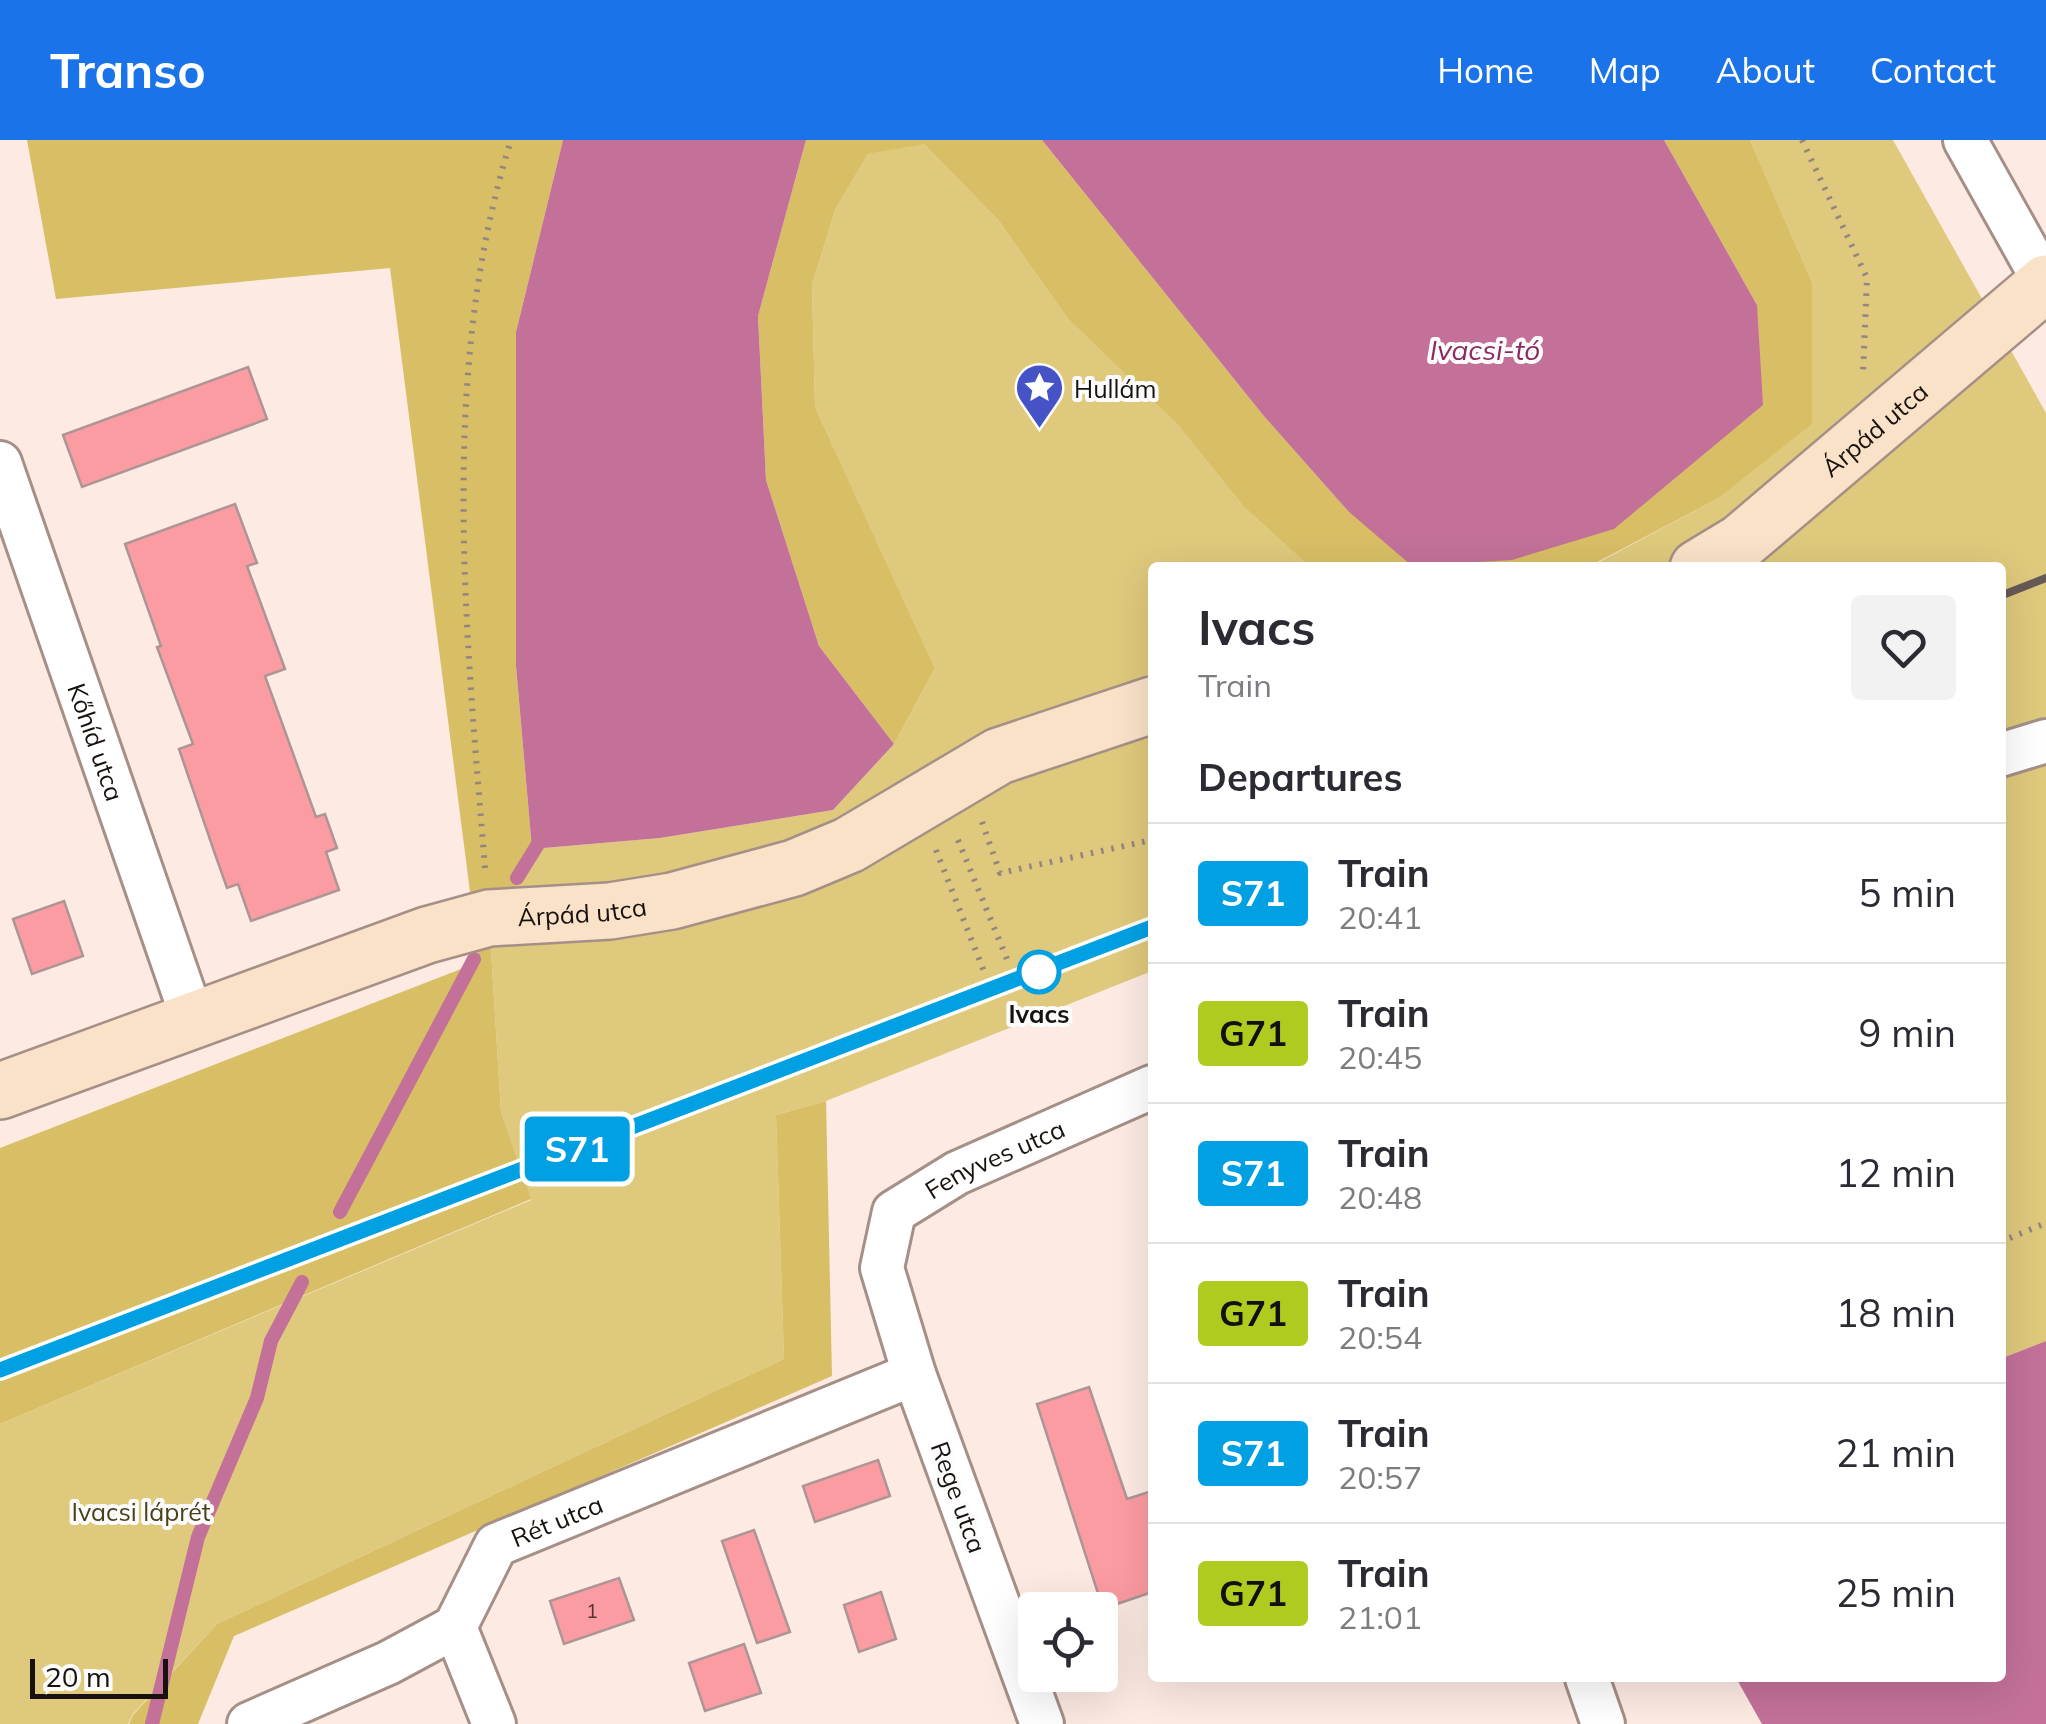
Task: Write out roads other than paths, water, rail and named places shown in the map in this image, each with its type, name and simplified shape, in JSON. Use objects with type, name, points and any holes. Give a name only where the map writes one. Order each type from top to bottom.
[{"type":"street","points":[[1965,140],[2046,283]]},
{"type":"street","name":"Árpád utca","points":[[1708,562],[1741,542],[2046,283]]},
{"type":"street","name":"Kőhíd utca","points":[[0,463],[193,1020]]},
{"type":"street","name":"Árpád utca","points":[[0,1092],[428,935],[489,918],[610,910],[672,901],[794,868],[849,844],[999,756],[1148,706]]},
{"type":"street","points":[[2006,753],[2046,741]]},
{"type":"street","name":"Fenyves utca","points":[[882,1268],[894,1212],[957,1173],[1148,1089]]},
{"type":"street","name":"Rege utca","points":[[882,1268],[914,1374],[1042,1724]]},
{"type":"street","name":"Rét utca","points":[[455,1627],[496,1545],[914,1374]]},
{"type":"street","points":[[249,1724],[388,1663],[455,1627],[494,1724]]},
{"type":"street","points":[[1588,1682],[1604,1724]]},
{"type":"water","points":[[563,140],[806,140],[758,316],[766,480],[819,646],[894,744],[833,810],[660,838],[532,849],[516,666],[516,332]]},
{"type":"water","name":"Ivacsi-tó","points":[[1042,140],[1664,140],[1757,305],[1763,405],[1614,529],[1512,560],[1407,562],[1348,511],[1263,415]]},
{"type":"water","points":[[2046,1341],[2046,1724],[1762,1724],[1738,1682],[2006,1682],[2006,1357]]},
{"type":"waterway","points":[[517,878],[543,836]]},
{"type":"waterway","points":[[340,1212],[474,959]]},
{"type":"waterway","points":[[152,1724],[198,1537],[257,1398],[271,1341],[302,1282]]},
{"type":"railway","points":[[2006,594],[2046,578]]},
{"type":"railway","points":[[0,1370],[1148,929]]},
{"type":"train","name":"S71","points":[[0,1370],[1148,929]]},
{"type":"place","name":"Hullám","points":[[1039,430]]},
{"type":"place","name":"Ivacs","points":[[1039,972]]},
{"type":"park label","name":"Ivacsi láprét","points":[[141,1511]]}]
